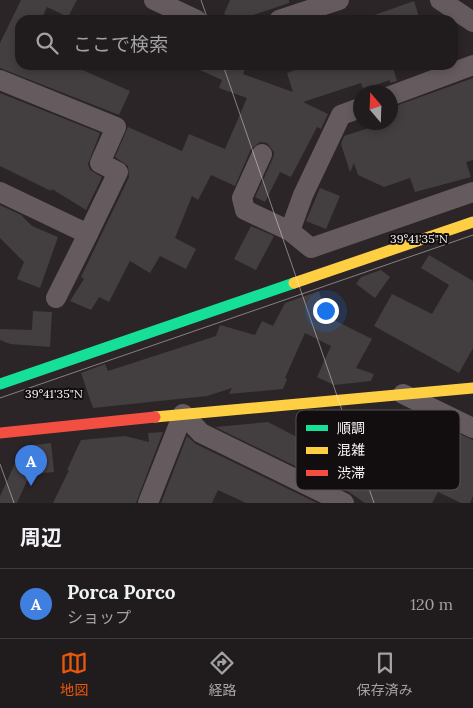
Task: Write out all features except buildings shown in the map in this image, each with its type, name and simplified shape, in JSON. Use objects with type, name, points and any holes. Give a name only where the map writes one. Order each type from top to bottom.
[{"type":"street","points":[[154,0],[187,15]]},
{"type":"street","points":[[295,15],[339,0]]},
{"type":"street","points":[[440,0],[473,22]]},
{"type":"street","points":[[398,93],[473,65]]},
{"type":"street","points":[[0,80],[116,127],[100,162],[118,172],[56,298]]},
{"type":"street","points":[[290,231],[303,195],[341,115],[353,111]]},
{"type":"street","points":[[262,154],[242,198],[245,210],[290,231],[311,248],[473,192]]},
{"type":"street","points":[[0,192],[88,234]]},
{"type":"street","points":[[0,384],[473,222]]},
{"type":"street","points":[[0,433],[183,414],[473,388]]},
{"type":"street","points":[[403,394],[436,410]]},
{"type":"street","points":[[148,503],[183,414]]},
{"type":"street","points":[[183,414],[201,433],[296,480]]},
{"type":"street","points":[[460,422],[473,428]]},
{"type":"street","points":[[317,490],[344,503]]},
{"type":"traffic: fast","points":[[0,384],[294,283]]},
{"type":"traffic: slow","points":[[294,283],[473,222]]},
{"type":"traffic: slow","points":[[155,417],[473,388]]},
{"type":"traffic: jam","points":[[0,433],[155,417]]},
{"type":"place","name":"Porca Porco","points":[[31,486]]}]
